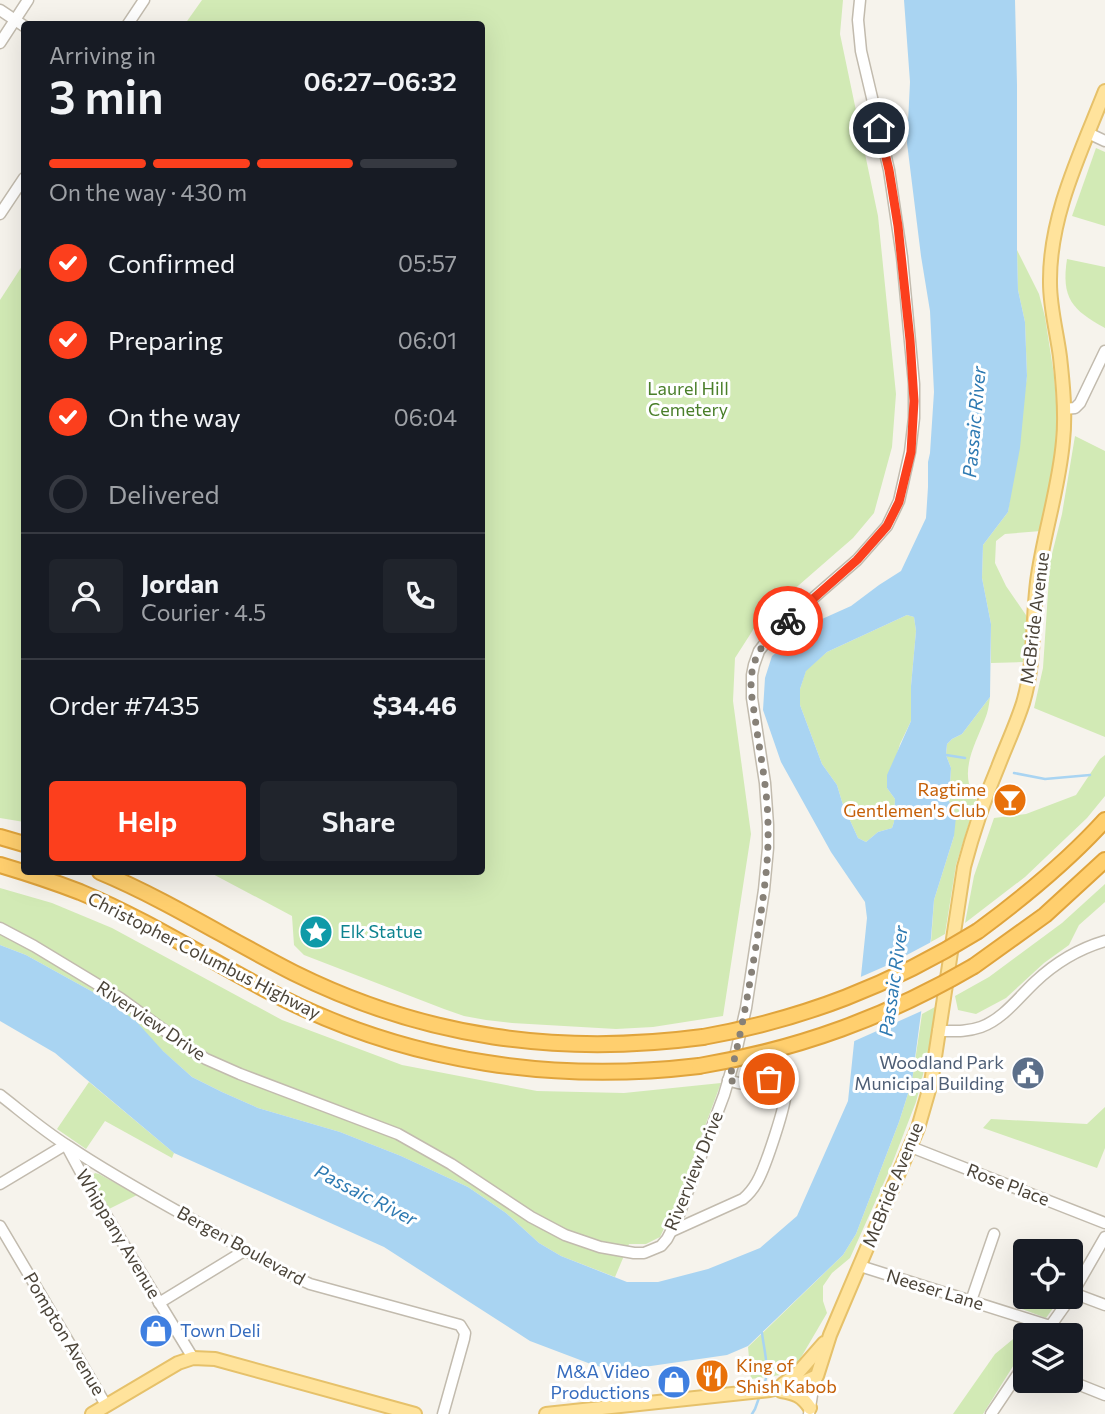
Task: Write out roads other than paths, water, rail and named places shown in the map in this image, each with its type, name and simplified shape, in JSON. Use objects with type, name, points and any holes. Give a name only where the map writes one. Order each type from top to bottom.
[{"type":"highway","name":"Christopher Columbus Highway","points":[[106,875],[297,974],[353,999],[410,1018],[491,1036],[563,1044],[622,1045],[703,1037],[778,1021],[843,1000],[908,971],[978,931],[1040,884],[1105,820]]},
{"type":"highway","points":[[0,837],[21,843]]},
{"type":"highway","name":"Christopher Columbus Highway","points":[[31,875],[82,893],[136,919],[293,1003],[341,1024],[400,1044],[460,1059],[520,1068],[624,1072],[699,1066],[786,1048],[842,1030],[914,999],[974,965],[1045,915],[1105,860]]},
{"type":"highway","name":"Christopher Columbus Highway","points":[[0,865],[21,872]]},
{"type":"main road","name":"McBride Avenue","points":[[546,1414],[770,1390],[802,1383],[817,1376],[830,1335],[918,1128],[931,1083],[966,857],[1019,714],[1028,681],[1042,550],[1054,502],[1064,440],[1060,359],[1050,270],[1059,213],[1105,91]]},
{"type":"main road","name":"McBride Avenue","points":[[770,1390],[789,1382],[812,1359],[830,1335]]},
{"type":"main road","points":[[92,1414],[178,1363],[193,1358],[215,1359],[415,1414]]},
{"type":"main road","points":[[770,1390],[794,1393],[803,1398],[809,1411]]},
{"type":"street","points":[[0,43],[28,0]]},
{"type":"street","points":[[130,21],[144,0]]},
{"type":"street","name":"Riverview Drive","points":[[0,928],[110,992],[206,1059],[398,1134],[452,1164],[565,1235],[600,1247],[626,1251],[644,1252],[661,1246],[672,1231],[729,1080],[746,1008],[768,848],[766,793],[752,698],[754,664],[772,634],[857,560],[887,526],[904,486],[913,434],[914,384],[898,226],[889,170],[861,51],[858,28],[860,0]]},
{"type":"street","points":[[0,10],[21,24]]},
{"type":"street","points":[[1088,133],[1105,141]]},
{"type":"street","points":[[0,214],[21,182]]},
{"type":"street","points":[[1064,409],[1075,408],[1080,403],[1105,351]]},
{"type":"street","points":[[938,1031],[969,1030],[989,1023],[1065,958],[1075,951],[1105,941]]},
{"type":"street","points":[[672,1231],[743,1199],[760,1177],[786,1101],[786,1087],[769,1079],[743,1084],[729,1080]]},
{"type":"street","name":"Bergen Boulevard","points":[[0,1095],[65,1145],[244,1251],[310,1284],[460,1325],[465,1333],[464,1339],[443,1414]]},
{"type":"street","points":[[0,1184],[65,1145]]},
{"type":"street","name":"Whippany Avenue","points":[[65,1145],[193,1358]]},
{"type":"street","name":"Rose Place","points":[[911,1147],[1105,1223]]},
{"type":"street","name":"Pompton Avenue","points":[[0,1226],[106,1405]]},
{"type":"street","points":[[971,1301],[994,1234]]},
{"type":"street","points":[[1083,1276],[1105,1237]]},
{"type":"street","points":[[159,1303],[244,1251]]},
{"type":"street","name":"Neeser Lane","points":[[860,1266],[1041,1323]]},
{"type":"street","points":[[1083,1298],[1105,1305]]},
{"type":"street","points":[[809,1411],[817,1376]]},
{"type":"street","points":[[991,1414],[1013,1381]]},
{"type":"street","points":[[1083,1386],[1105,1395]]},
{"type":"water","name":"Passaic River","points":[[904,0],[1015,0],[1018,290],[1025,322],[1027,376],[1020,448],[1008,512],[983,545],[982,578],[991,624],[990,697],[962,734],[947,744],[946,755],[951,768],[949,801],[956,817],[954,836],[934,900],[912,1081],[856,1234],[843,1255],[748,1346],[727,1355],[651,1366],[620,1369],[596,1366],[530,1341],[384,1247],[174,1153],[55,1053],[0,1021],[0,945],[26,955],[102,997],[136,1021],[163,1051],[192,1077],[258,1108],[340,1132],[468,1187],[506,1213],[539,1243],[561,1256],[627,1282],[658,1282],[708,1269],[760,1248],[797,1216],[848,1101],[867,918],[865,902],[831,852],[781,762],[763,710],[765,678],[772,656],[822,619],[851,606],[901,571],[926,518],[934,392],[930,311],[907,143],[910,82]],"holes":[[[907,615],[914,617],[916,631],[911,721],[887,775],[887,788],[895,799],[894,822],[892,828],[878,832],[866,842],[858,838],[837,785],[822,764],[800,705],[800,689],[806,671],[827,652]]]},
{"type":"waterway","points":[[946,755],[965,758]]},
{"type":"waterway","points":[[1014,773],[1045,779],[1090,775]]},
{"type":"waterway","points":[[762,1333],[767,1366],[764,1386]]},
{"type":"waterway","points":[[752,1414],[760,1395]]},
{"type":"place","name":"Ragtime Gentlemen's Club","points":[[1010,800]]},
{"type":"place","name":"Elk Statue","points":[[316,932]]},
{"type":"place","name":"Woodland Park Municipal Building","points":[[1028,1073]]},
{"type":"place","name":"Town Deli","points":[[156,1331]]},
{"type":"place","name":"King of Shish Kabob","points":[[712,1376]]},
{"type":"place","name":"M&A Video Productions","points":[[674,1382]]},
{"type":"park label","name":"Laurel Hill Cemetery","points":[[688,399]]}]
